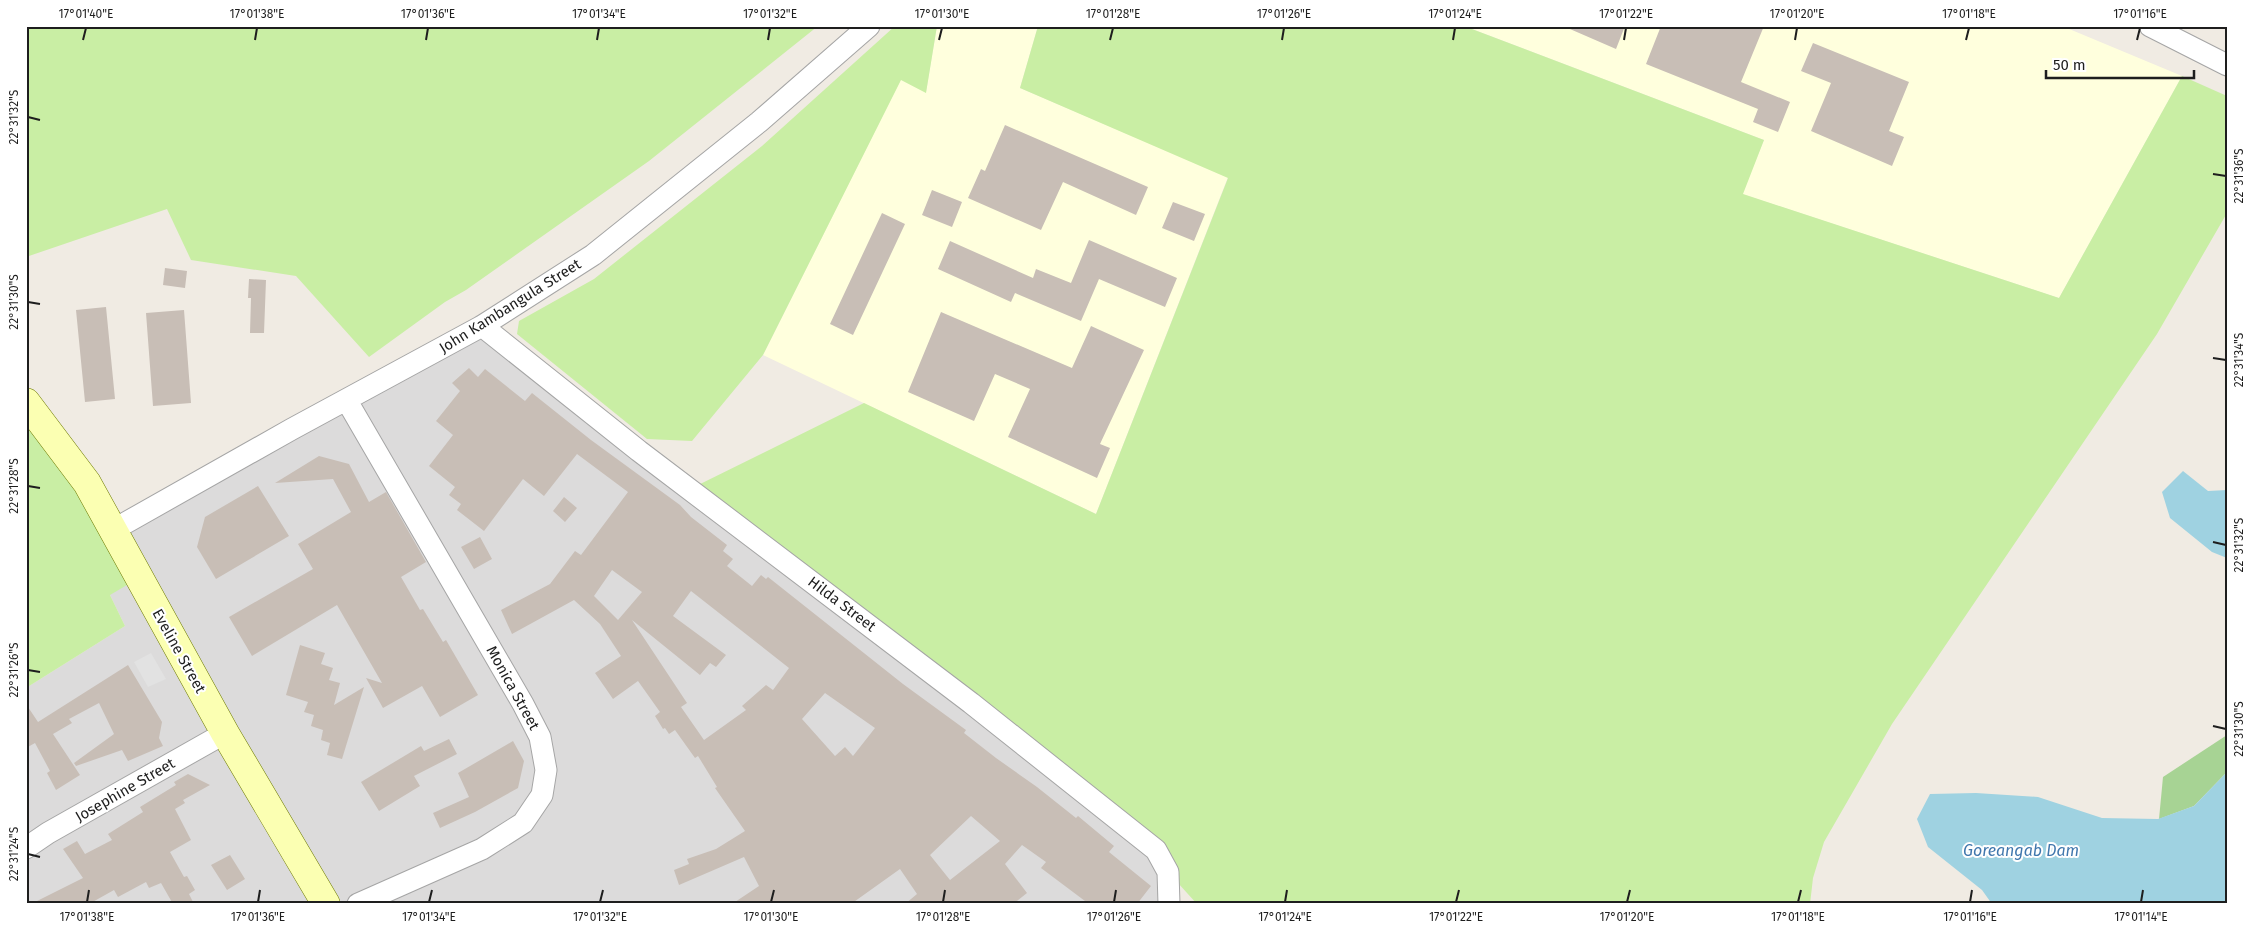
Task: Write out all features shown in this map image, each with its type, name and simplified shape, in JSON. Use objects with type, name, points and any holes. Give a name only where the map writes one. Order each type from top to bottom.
[{"type":"street","name":"John Kambangula Street","points":[[113,530],[292,429],[347,401],[482,326],[608,243],[745,134],[869,26]]},
{"type":"street","points":[[2150,26],[2227,65]]},
{"type":"street","name":"Hilda Street","points":[[482,326],[639,451],[972,703],[1156,850],[1168,872],[1169,904]]},
{"type":"street","name":"Monica Street","points":[[347,401],[523,704],[540,737],[546,770],[542,795],[523,823],[482,849],[358,904]]},
{"type":"street","name":"Eveline Street","points":[[26,402],[87,483],[225,733],[326,904]]},
{"type":"street","name":"Josephine Street","points":[[26,848],[48,833],[225,733]]},
{"type":"shaded area","points":[[937,26],[1038,26],[1020,88],[1228,177],[1096,514],[763,355],[901,79],[926,92]]},
{"type":"shaded area","points":[[1464,26],[2062,26],[2182,76],[2059,298],[1742,194],[1764,140]]},
{"type":"shaded area","points":[[482,326],[1152,851],[1166,904],[26,904],[26,688],[125,626],[110,595],[113,530]]},
{"type":"shaded area","points":[[151,653],[166,679],[148,687],[134,662]]},
{"type":"green space","points":[[26,26],[818,26],[649,161],[369,357],[296,276],[191,260],[167,209],[26,257]]},
{"type":"green space","points":[[895,26],[937,26],[926,93],[901,80],[763,355],[692,441],[647,439],[517,334],[519,321],[594,279],[762,146]]},
{"type":"green space","points":[[1038,26],[1464,26],[1764,140],[1743,194],[2059,298],[2182,76],[2227,96],[2227,213],[2157,334],[1892,724],[1824,842],[1813,878],[1810,904],[1197,904],[1168,872],[690,489],[864,403],[1096,514],[1228,178],[1020,88]]},
{"type":"green space","points":[[26,402],[139,578],[110,595],[125,626],[26,688]]},
{"type":"green space","points":[[2227,735],[2227,772],[2194,806],[2159,819],[2163,777]]},
{"type":"water","points":[[2183,471],[2208,491],[2227,490],[2227,558],[2212,552],[2170,518],[2162,492]]},
{"type":"water","name":"Goreangab Dam","points":[[2227,772],[2227,904],[1992,904],[1982,890],[1928,847],[1917,819],[1930,794],[1976,793],[2038,797],[2102,818],[2158,819],[2194,806]]},
{"type":"building","points":[[1563,26],[1625,26],[1616,49]]},
{"type":"building","points":[[1661,26],[1764,26],[1741,82],[1790,102],[1778,132],[1753,122],[1758,109],[1646,64]]},
{"type":"building","points":[[1813,43],[1909,82],[1889,131],[1904,137],[1892,166],[1811,131],[1831,83],[1801,71]]},
{"type":"building","points":[[1005,125],[1148,187],[1136,215],[1063,182],[1041,230],[968,198],[981,169],[985,171]]},
{"type":"building","points":[[932,190],[962,202],[952,227],[922,215]]},
{"type":"building","points":[[1173,202],[1205,214],[1194,241],[1162,228]]},
{"type":"building","points":[[882,213],[905,224],[853,335],[830,324]]},
{"type":"building","points":[[1089,240],[1177,278],[1165,307],[1099,279],[1081,321],[1015,293],[1011,302],[938,269],[950,241],[1033,278],[1036,269],[1071,283]]},
{"type":"building","points":[[165,268],[187,271],[185,288],[163,285]]},
{"type":"building","points":[[249,279],[266,280],[264,333],[250,333],[251,298],[248,298]]},
{"type":"building","points":[[106,307],[115,399],[85,402],[76,310]]},
{"type":"building","points":[[184,310],[191,403],[153,406],[146,313]]},
{"type":"building","points":[[941,312],[1072,368],[1091,326],[1144,350],[1100,444],[1110,448],[1097,478],[1008,437],[1030,389],[995,374],[974,421],[908,392]]},
{"type":"building","points":[[469,368],[478,377],[485,369],[525,401],[532,393],[591,440],[680,505],[691,517],[727,545],[723,551],[733,559],[727,566],[752,586],[761,575],[766,579],[768,577],[903,684],[966,730],[964,733],[996,758],[1076,818],[1078,816],[1114,846],[1109,852],[1151,886],[1137,904],[1089,904],[1041,868],[1046,862],[1022,845],[1005,864],[1027,893],[1013,904],[905,904],[917,894],[900,869],[851,904],[732,904],[759,886],[744,857],[679,885],[674,870],[689,864],[687,859],[716,849],[745,831],[715,788],[717,787],[698,756],[695,758],[675,730],[669,734],[665,728],[663,729],[655,716],[660,712],[638,681],[613,699],[595,673],[621,656],[600,624],[574,600],[512,634],[501,610],[550,584],[575,551],[581,555],[628,492],[577,454],[544,496],[523,479],[484,531],[457,510],[461,504],[449,495],[455,487],[429,466],[453,435],[436,421],[460,391],[452,383]],"holes":[[[612,570],[642,592],[618,620],[594,596]],[[691,591],[789,668],[773,690],[766,685],[742,706],[746,710],[704,740],[681,707],[687,703],[632,620],[700,675],[710,663],[716,667],[726,655],[673,616]],[[825,693],[875,728],[853,756],[845,747],[835,756],[802,719]],[[971,816],[1000,841],[950,880],[930,855]]]},
{"type":"building","points":[[319,456],[349,464],[369,502],[386,492],[426,562],[401,577],[420,610],[423,609],[443,642],[446,640],[478,695],[440,717],[422,686],[383,708],[366,678],[382,683],[337,605],[252,656],[229,617],[313,569],[298,544],[351,512],[333,479],[275,483]]},
{"type":"building","points":[[258,486],[289,536],[216,579],[197,547],[205,517]]},
{"type":"building","points":[[564,497],[577,508],[565,522],[553,511]]},
{"type":"building","points":[[480,537],[492,559],[474,569],[461,547]]},
{"type":"building","points":[[300,645],[325,653],[321,664],[333,668],[329,680],[340,683],[334,705],[364,687],[342,759],[327,755],[330,743],[321,740],[323,730],[311,726],[314,715],[304,712],[308,702],[286,695]]},
{"type":"building","points":[[128,665],[162,722],[159,738],[163,746],[128,761],[122,750],[76,766],[74,763],[114,734],[99,703],[69,719],[72,723],[53,734],[80,775],[56,790],[47,773],[50,771],[35,743],[26,748],[26,704],[38,722]]},
{"type":"building","points":[[449,739],[457,754],[414,776],[420,786],[379,811],[361,782],[421,746],[424,751]]},
{"type":"building","points":[[513,741],[524,761],[518,788],[475,812],[440,828],[433,813],[469,797],[458,773]]},
{"type":"building","points":[[188,774],[210,785],[183,800],[185,803],[175,809],[191,840],[170,852],[184,877],[187,876],[195,890],[189,894],[194,904],[173,904],[161,883],[149,888],[146,882],[118,897],[114,890],[89,904],[31,904],[83,878],[63,849],[77,841],[85,854],[112,840],[108,834],[143,812],[140,807],[176,785],[174,782]]},
{"type":"building","points":[[230,855],[245,879],[227,890],[211,865]]}]
